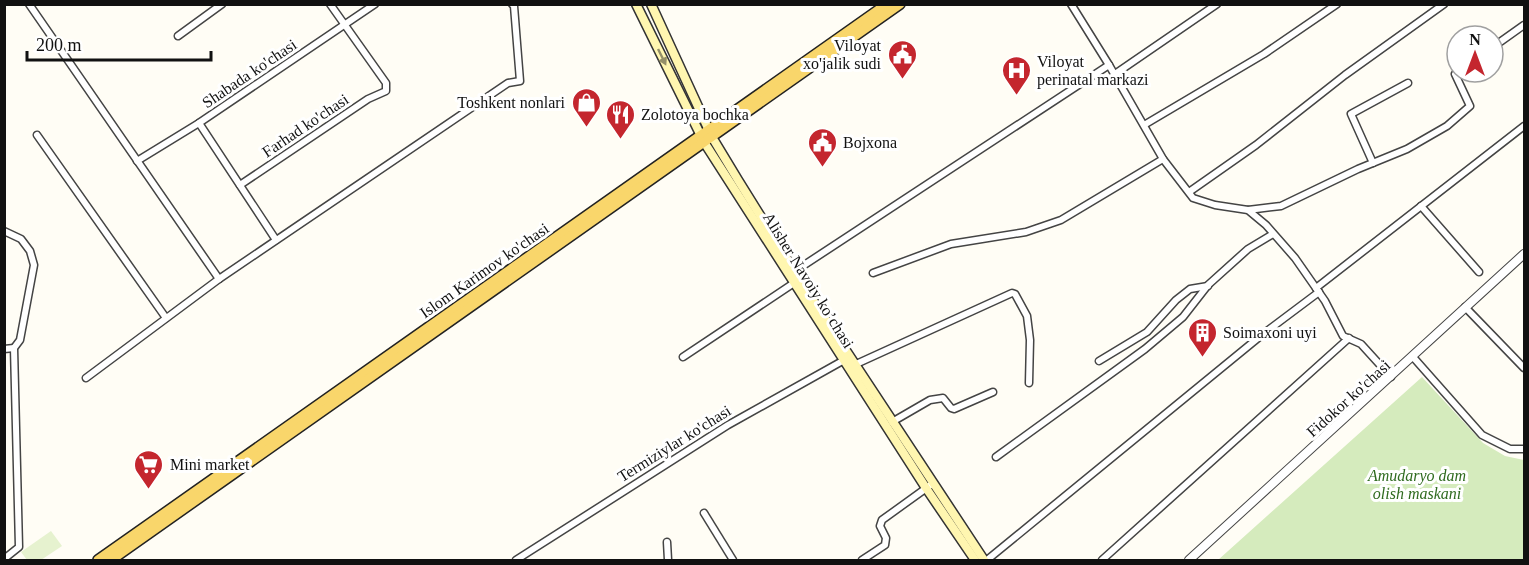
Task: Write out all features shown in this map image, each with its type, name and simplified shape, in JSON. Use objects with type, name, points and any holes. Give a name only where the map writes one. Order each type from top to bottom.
[{"type":"main road","name":"Alisher Navoiy ko’chasi","points":[[636,4],[706,136],[975,561]]},
{"type":"main road","name":"Alisher Navoiy ko’chasi","points":[[651,4],[706,136]]},
{"type":"main road","name":"Islom Karimov ko'chasi","points":[[111,561],[887,4]]},
{"type":"main road","name":"Islom Karimov ko'chasi","points":[[98,561],[706,136],[900,4]]},
{"type":"main road","name":"Alisher Navoiy ko’chasi","points":[[849,362],[892,422],[929,486],[986,561]]},
{"type":"street","points":[[28,4],[219,279]]},
{"type":"street","points":[[178,36],[222,4]]},
{"type":"street","points":[[330,4],[345,25]]},
{"type":"street","name":"Shabada ko'chasi","points":[[136,161],[199,123],[375,4]]},
{"type":"street","points":[[87,378],[219,279],[508,82],[520,81],[512,4]]},
{"type":"street","points":[[1071,4],[1115,74],[1163,159],[1193,198],[1215,205],[1248,210],[1281,206],[1417,143],[1447,126],[1470,106],[1460,84]]},
{"type":"street","points":[[1115,74],[1217,4]]},
{"type":"street","points":[[1144,125],[1264,54],[1337,4]]},
{"type":"street","points":[[1189,192],[1444,4]]},
{"type":"street","name":"Farhad ko'chasi","points":[[240,185],[368,99],[386,91],[386,82],[345,25]]},
{"type":"street","points":[[1505,38],[1524,25]]},
{"type":"street","points":[[682,357],[793,276],[1109,64]]},
{"type":"street","points":[[1373,163],[1351,114],[1408,83]]},
{"type":"street","points":[[199,123],[276,240]]},
{"type":"street","points":[[986,561],[1317,290],[1524,126]]},
{"type":"street","points":[[37,135],[166,318]]},
{"type":"street","points":[[873,273],[951,244],[1026,232],[1061,220],[1163,159]]},
{"type":"street","points":[[1421,206],[1479,272]]},
{"type":"street","points":[[1248,210],[1295,258],[1317,290],[1343,336],[1361,344],[1391,377]]},
{"type":"street","points":[[4,231],[21,239],[30,251],[34,265],[20,340],[14,348],[20,547],[4,559]]},
{"type":"street","points":[[996,457],[1145,349],[1183,316],[1208,285],[1248,249],[1273,234]]},
{"type":"street","name":"Fidokor ko'chasi","points":[[1189,561],[1524,254]]},
{"type":"street","points":[[1099,360],[1147,332],[1176,300],[1190,289],[1208,285]]},
{"type":"street","name":"Termiziylar ko'chasi","points":[[516,561],[728,425],[849,362],[1012,293],[1015,294],[1027,315],[1030,340],[1029,383]]},
{"type":"street","points":[[1465,308],[1524,368]]},
{"type":"street","points":[[1102,561],[1349,338]]},
{"type":"street","points":[[4,349],[14,348]]},
{"type":"street","points":[[1413,357],[1482,435],[1510,449],[1524,449]]},
{"type":"street","points":[[892,422],[930,400],[943,398],[954,409],[993,392]]},
{"type":"street","points":[[862,561],[885,545],[886,538],[880,523],[929,486]]},
{"type":"street","points":[[704,513],[733,561]]},
{"type":"street","points":[[667,542],[668,561]]},
{"type":"green space","name":"Amudaryo dam olish maskani","points":[[1422,377],[1483,443],[1505,456],[1524,460],[1524,560],[1218,560]]},
{"type":"green space","points":[[51,531],[62,546],[41,560],[27,560],[21,552]]},
{"type":"place","name":"Viloyat xo'jalik sudi","points":[[902,80]]},
{"type":"place","name":"Viloyat perinatal markazi","points":[[1016,96]]},
{"type":"place","name":"Toshkent nonlari","points":[[586,128]]},
{"type":"place","name":"Zolotoya bochka","points":[[620,140]]},
{"type":"place","name":"Bojxona","points":[[822,168]]},
{"type":"place","name":"Soimaxoni uyi","points":[[1202,358]]},
{"type":"place","name":"Mini market","points":[[149,490]]}]
